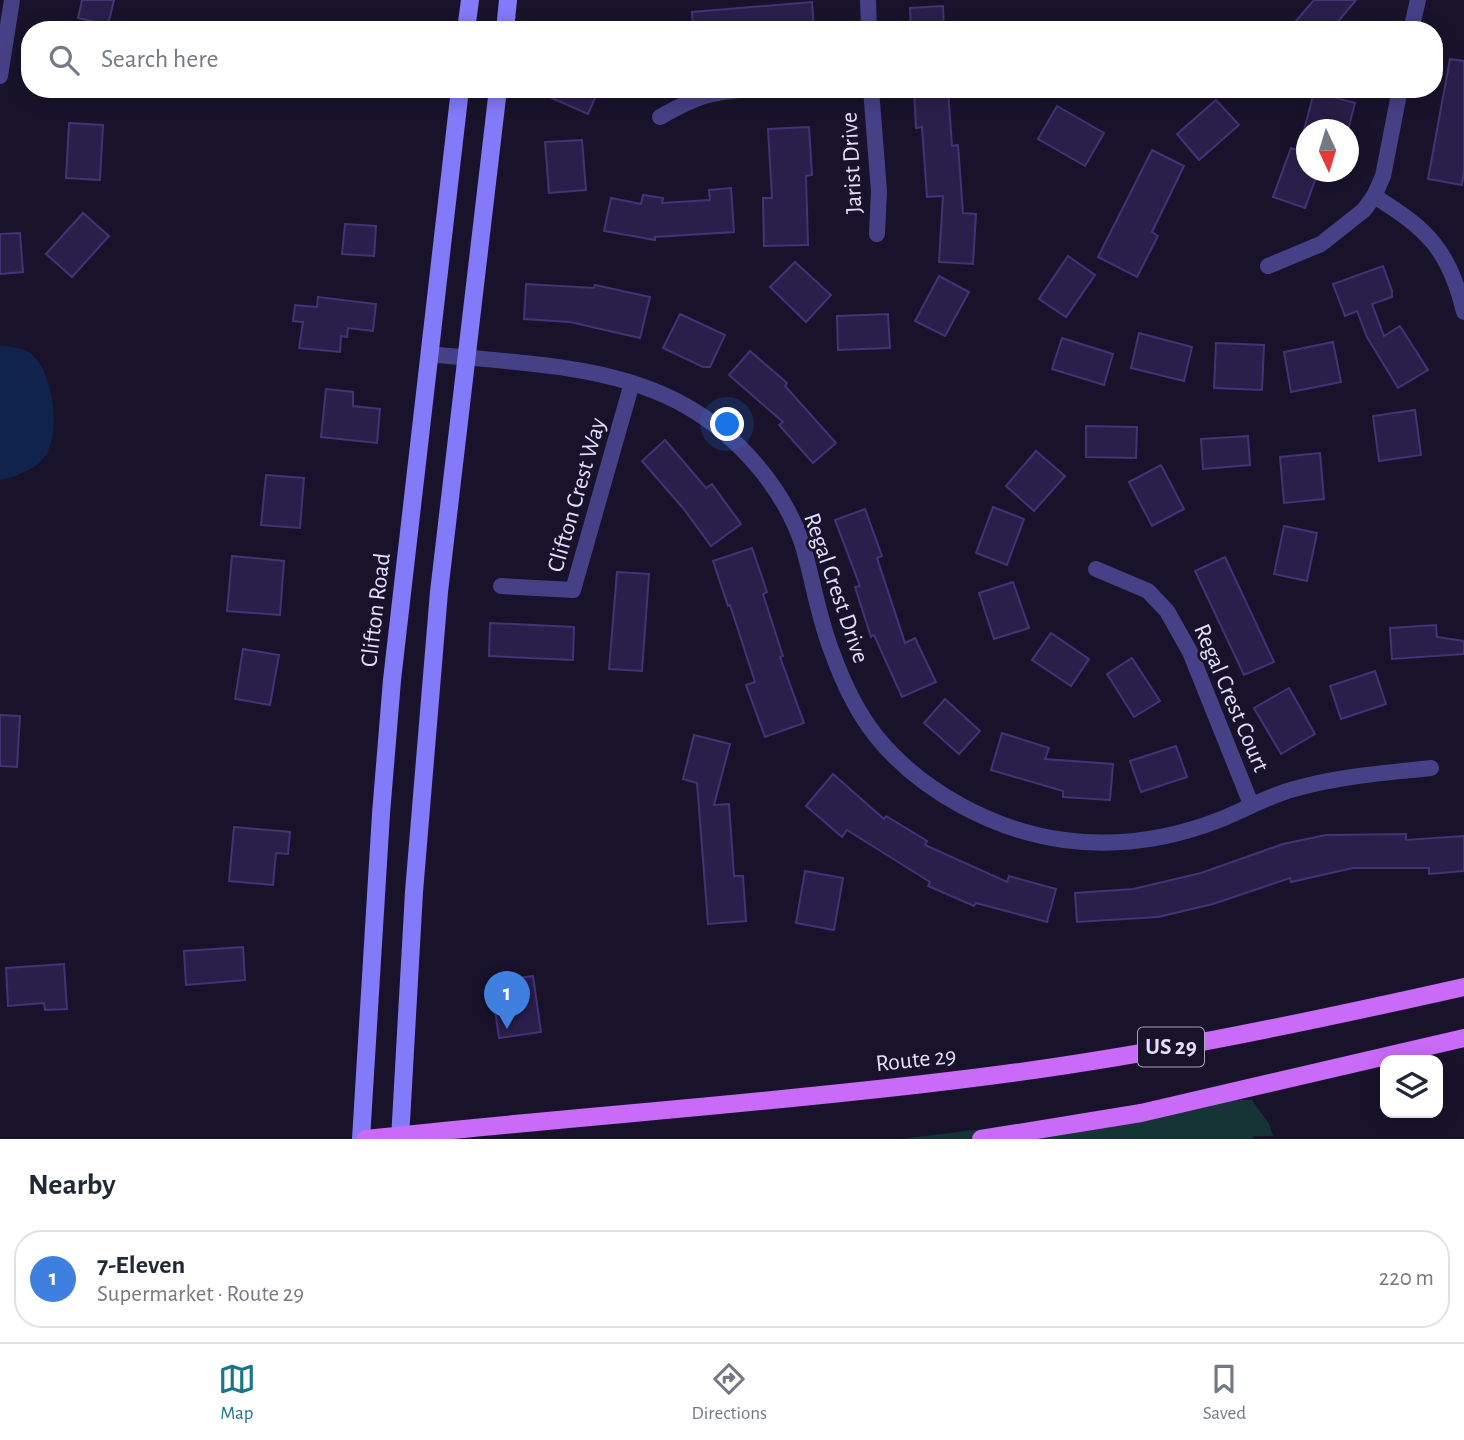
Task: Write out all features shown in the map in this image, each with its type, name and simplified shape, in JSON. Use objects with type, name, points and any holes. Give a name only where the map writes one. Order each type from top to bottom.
[{"type":"main road","points":[[468,21],[470,0]]},
{"type":"main road","points":[[506,21],[508,0]]},
{"type":"main road","name":"Clifton Road","points":[[363,1139],[381,814],[392,680],[459,98]]},
{"type":"main road","points":[[400,1137],[414,892],[439,592],[497,98]]},
{"type":"main road","name":"Route 29","points":[[363,1139],[965,1079],[1252,1033],[1464,987]]},
{"type":"main road","name":"US 29","points":[[981,1139],[1141,1113],[1464,1038]]},
{"type":"street","points":[[0,76],[12,0]]},
{"type":"street","points":[[868,0],[869,21]]},
{"type":"street","points":[[1413,21],[1418,0]]},
{"type":"street","points":[[660,117],[696,98]]},
{"type":"street","name":"Jarist Drive","points":[[872,98],[879,191],[877,234]]},
{"type":"street","points":[[1268,266],[1321,244],[1364,210],[1374,196],[1390,149],[1398,98]]},
{"type":"street","points":[[1374,196],[1406,216],[1437,246],[1453,272],[1464,312]]},
{"type":"street","name":"Regal Crest Drive","points":[[429,354],[592,372],[632,383],[686,406],[730,438],[779,497],[800,539],[812,577],[822,625],[845,685],[875,735],[904,764],[946,796],[983,818],[1023,832],[1063,840],[1105,843],[1181,833],[1293,789],[1339,779],[1431,768]]},
{"type":"street","name":"Clifton Crest Way","points":[[501,586],[573,590],[632,383]]},
{"type":"street","name":"Regal Crest Court","points":[[1096,569],[1148,591],[1167,611],[1190,652],[1251,804]]},
{"type":"green space","points":[[1252,1100],[1269,1124],[1273,1136],[1254,1136],[1252,1139],[902,1139],[1135,1110]]},
{"type":"water","points":[[0,345],[27,351],[36,359],[48,384],[54,414],[51,442],[39,463],[27,471],[0,480]]},
{"type":"building","points":[[82,0],[114,0],[109,21],[78,18]]},
{"type":"building","points":[[1314,0],[1356,0],[1338,21],[1296,21]]},
{"type":"building","points":[[812,2],[813,21],[692,21],[692,12]]},
{"type":"building","points":[[943,6],[944,21],[911,21],[910,8]]},
{"type":"building","points":[[1450,59],[1464,61],[1462,185],[1428,179]]},
{"type":"building","points":[[552,98],[595,98],[588,114]]},
{"type":"building","points":[[914,98],[949,98],[952,146],[958,145],[963,213],[976,214],[973,264],[939,262],[943,196],[927,197],[922,127],[916,128]]},
{"type":"building","points":[[1312,98],[1336,98],[1355,103],[1351,119],[1307,119]]},
{"type":"building","points":[[1216,100],[1239,125],[1199,160],[1177,134]]},
{"type":"building","points":[[1057,106],[1104,133],[1085,166],[1038,139]]},
{"type":"building","points":[[69,123],[103,125],[100,180],[66,178]]},
{"type":"building","points":[[809,127],[812,175],[806,176],[808,245],[764,246],[763,198],[772,198],[768,129]]},
{"type":"building","points":[[582,140],[586,190],[549,193],[545,142]]},
{"type":"building","points":[[1291,148],[1296,150],[1296,182],[1314,182],[1305,208],[1273,197]]},
{"type":"building","points":[[1152,150],[1184,166],[1152,232],[1158,236],[1137,277],[1098,257]]},
{"type":"building","points":[[731,188],[734,232],[655,237],[655,240],[604,231],[611,198],[641,204],[643,195],[663,198],[662,203],[710,200],[709,190]]},
{"type":"building","points":[[83,213],[109,236],[72,277],[46,254]]},
{"type":"building","points":[[345,224],[376,226],[374,256],[342,254]]},
{"type":"building","points":[[20,233],[23,272],[0,274],[0,234]]},
{"type":"building","points":[[1068,256],[1095,275],[1066,317],[1039,299]]},
{"type":"building","points":[[795,262],[831,295],[806,322],[770,287]]},
{"type":"building","points":[[1383,266],[1392,297],[1372,304],[1384,336],[1400,326],[1428,370],[1398,388],[1367,337],[1357,311],[1345,316],[1333,284]]},
{"type":"building","points":[[939,276],[969,292],[945,336],[915,321]]},
{"type":"building","points":[[526,284],[594,288],[595,285],[650,297],[640,338],[570,322],[524,319]]},
{"type":"building","points":[[318,297],[376,304],[373,331],[348,328],[347,337],[341,336],[340,352],[299,348],[303,322],[293,321],[295,305],[317,307]]},
{"type":"building","points":[[680,314],[725,335],[710,367],[703,367],[663,348]]},
{"type":"building","points":[[888,314],[890,348],[838,350],[837,316]]},
{"type":"building","points":[[1139,333],[1192,347],[1184,381],[1131,368]]},
{"type":"building","points":[[1062,338],[1113,354],[1104,385],[1052,369]]},
{"type":"building","points":[[1333,342],[1341,382],[1291,392],[1284,352]]},
{"type":"building","points":[[1216,343],[1264,345],[1262,390],[1214,388]]},
{"type":"building","points":[[750,351],[787,383],[785,386],[836,443],[813,463],[779,425],[783,422],[729,375]]},
{"type":"building","points":[[326,389],[353,392],[353,406],[380,409],[377,443],[321,437]]},
{"type":"building","points":[[1415,410],[1421,455],[1379,461],[1373,416]]},
{"type":"building","points":[[1086,426],[1137,427],[1136,458],[1086,457]]},
{"type":"building","points":[[1248,436],[1250,465],[1203,469],[1201,439]]},
{"type":"building","points":[[665,440],[706,488],[712,484],[741,524],[711,546],[683,508],[642,461]]},
{"type":"building","points":[[1036,451],[1065,476],[1034,511],[1006,486]]},
{"type":"building","points":[[1320,453],[1324,499],[1284,503],[1280,457]]},
{"type":"building","points":[[1161,465],[1184,509],[1152,526],[1129,482]]},
{"type":"building","points":[[266,475],[304,478],[300,528],[261,525]]},
{"type":"building","points":[[993,507],[1024,519],[1007,565],[976,553]]},
{"type":"building","points":[[865,509],[882,556],[877,558],[905,643],[915,638],[936,682],[902,697],[874,635],[871,637],[855,587],[860,586],[835,520]]},
{"type":"building","points":[[1284,526],[1317,533],[1307,581],[1274,574]]},
{"type":"building","points":[[752,548],[767,592],[763,594],[783,656],[780,657],[804,723],[765,737],[746,685],[755,682],[713,561]]},
{"type":"building","points":[[232,556],[284,561],[280,615],[227,611]]},
{"type":"building","points":[[1225,557],[1274,662],[1244,675],[1195,571]]},
{"type":"building","points":[[617,572],[649,574],[642,671],[609,669]]},
{"type":"building","points":[[1013,582],[1029,628],[994,639],[979,593]]},
{"type":"building","points":[[490,623],[574,627],[573,660],[489,656]]},
{"type":"building","points":[[1436,625],[1437,637],[1464,641],[1464,654],[1392,659],[1390,628]]},
{"type":"building","points":[[1051,633],[1089,659],[1071,686],[1032,660]]},
{"type":"building","points":[[243,649],[279,655],[270,705],[235,699]]},
{"type":"building","points":[[1132,658],[1160,701],[1134,717],[1107,674]]},
{"type":"building","points":[[1375,671],[1386,704],[1341,719],[1330,686]]},
{"type":"building","points":[[1289,688],[1315,734],[1281,754],[1254,708]]},
{"type":"building","points":[[945,699],[980,731],[959,754],[924,723]]},
{"type":"building","points":[[0,715],[20,716],[17,767],[0,766]]},
{"type":"building","points":[[1002,733],[1049,748],[1045,759],[1113,764],[1110,800],[1063,797],[1063,791],[991,770]]},
{"type":"building","points":[[694,735],[730,744],[714,805],[729,804],[734,876],[743,876],[746,921],[708,924],[697,783],[683,779]]},
{"type":"building","points":[[1176,746],[1187,777],[1141,792],[1130,761]]},
{"type":"building","points":[[833,774],[884,819],[886,816],[927,841],[925,845],[1007,882],[1009,876],[1056,889],[1047,922],[976,903],[974,906],[928,886],[930,882],[847,830],[842,837],[806,806]]},
{"type":"building","points":[[234,827],[290,832],[288,854],[276,853],[273,885],[229,881]]},
{"type":"building","points":[[1406,834],[1406,840],[1464,836],[1464,871],[1429,874],[1429,868],[1353,868],[1291,882],[1290,878],[1213,904],[1158,917],[1077,922],[1075,893],[1133,889],[1201,873],[1283,844],[1326,835]]},
{"type":"building","points":[[805,871],[843,878],[834,930],[796,923]]},
{"type":"building","points":[[243,947],[245,980],[186,985],[184,951]]},
{"type":"building","points":[[64,964],[67,1009],[45,1010],[44,1003],[8,1006],[6,968]]},
{"type":"building","points":[[533,976],[541,1032],[499,1038],[491,982]]},
{"type":"place","name":"7-Eleven","points":[[507,1029]]}]
